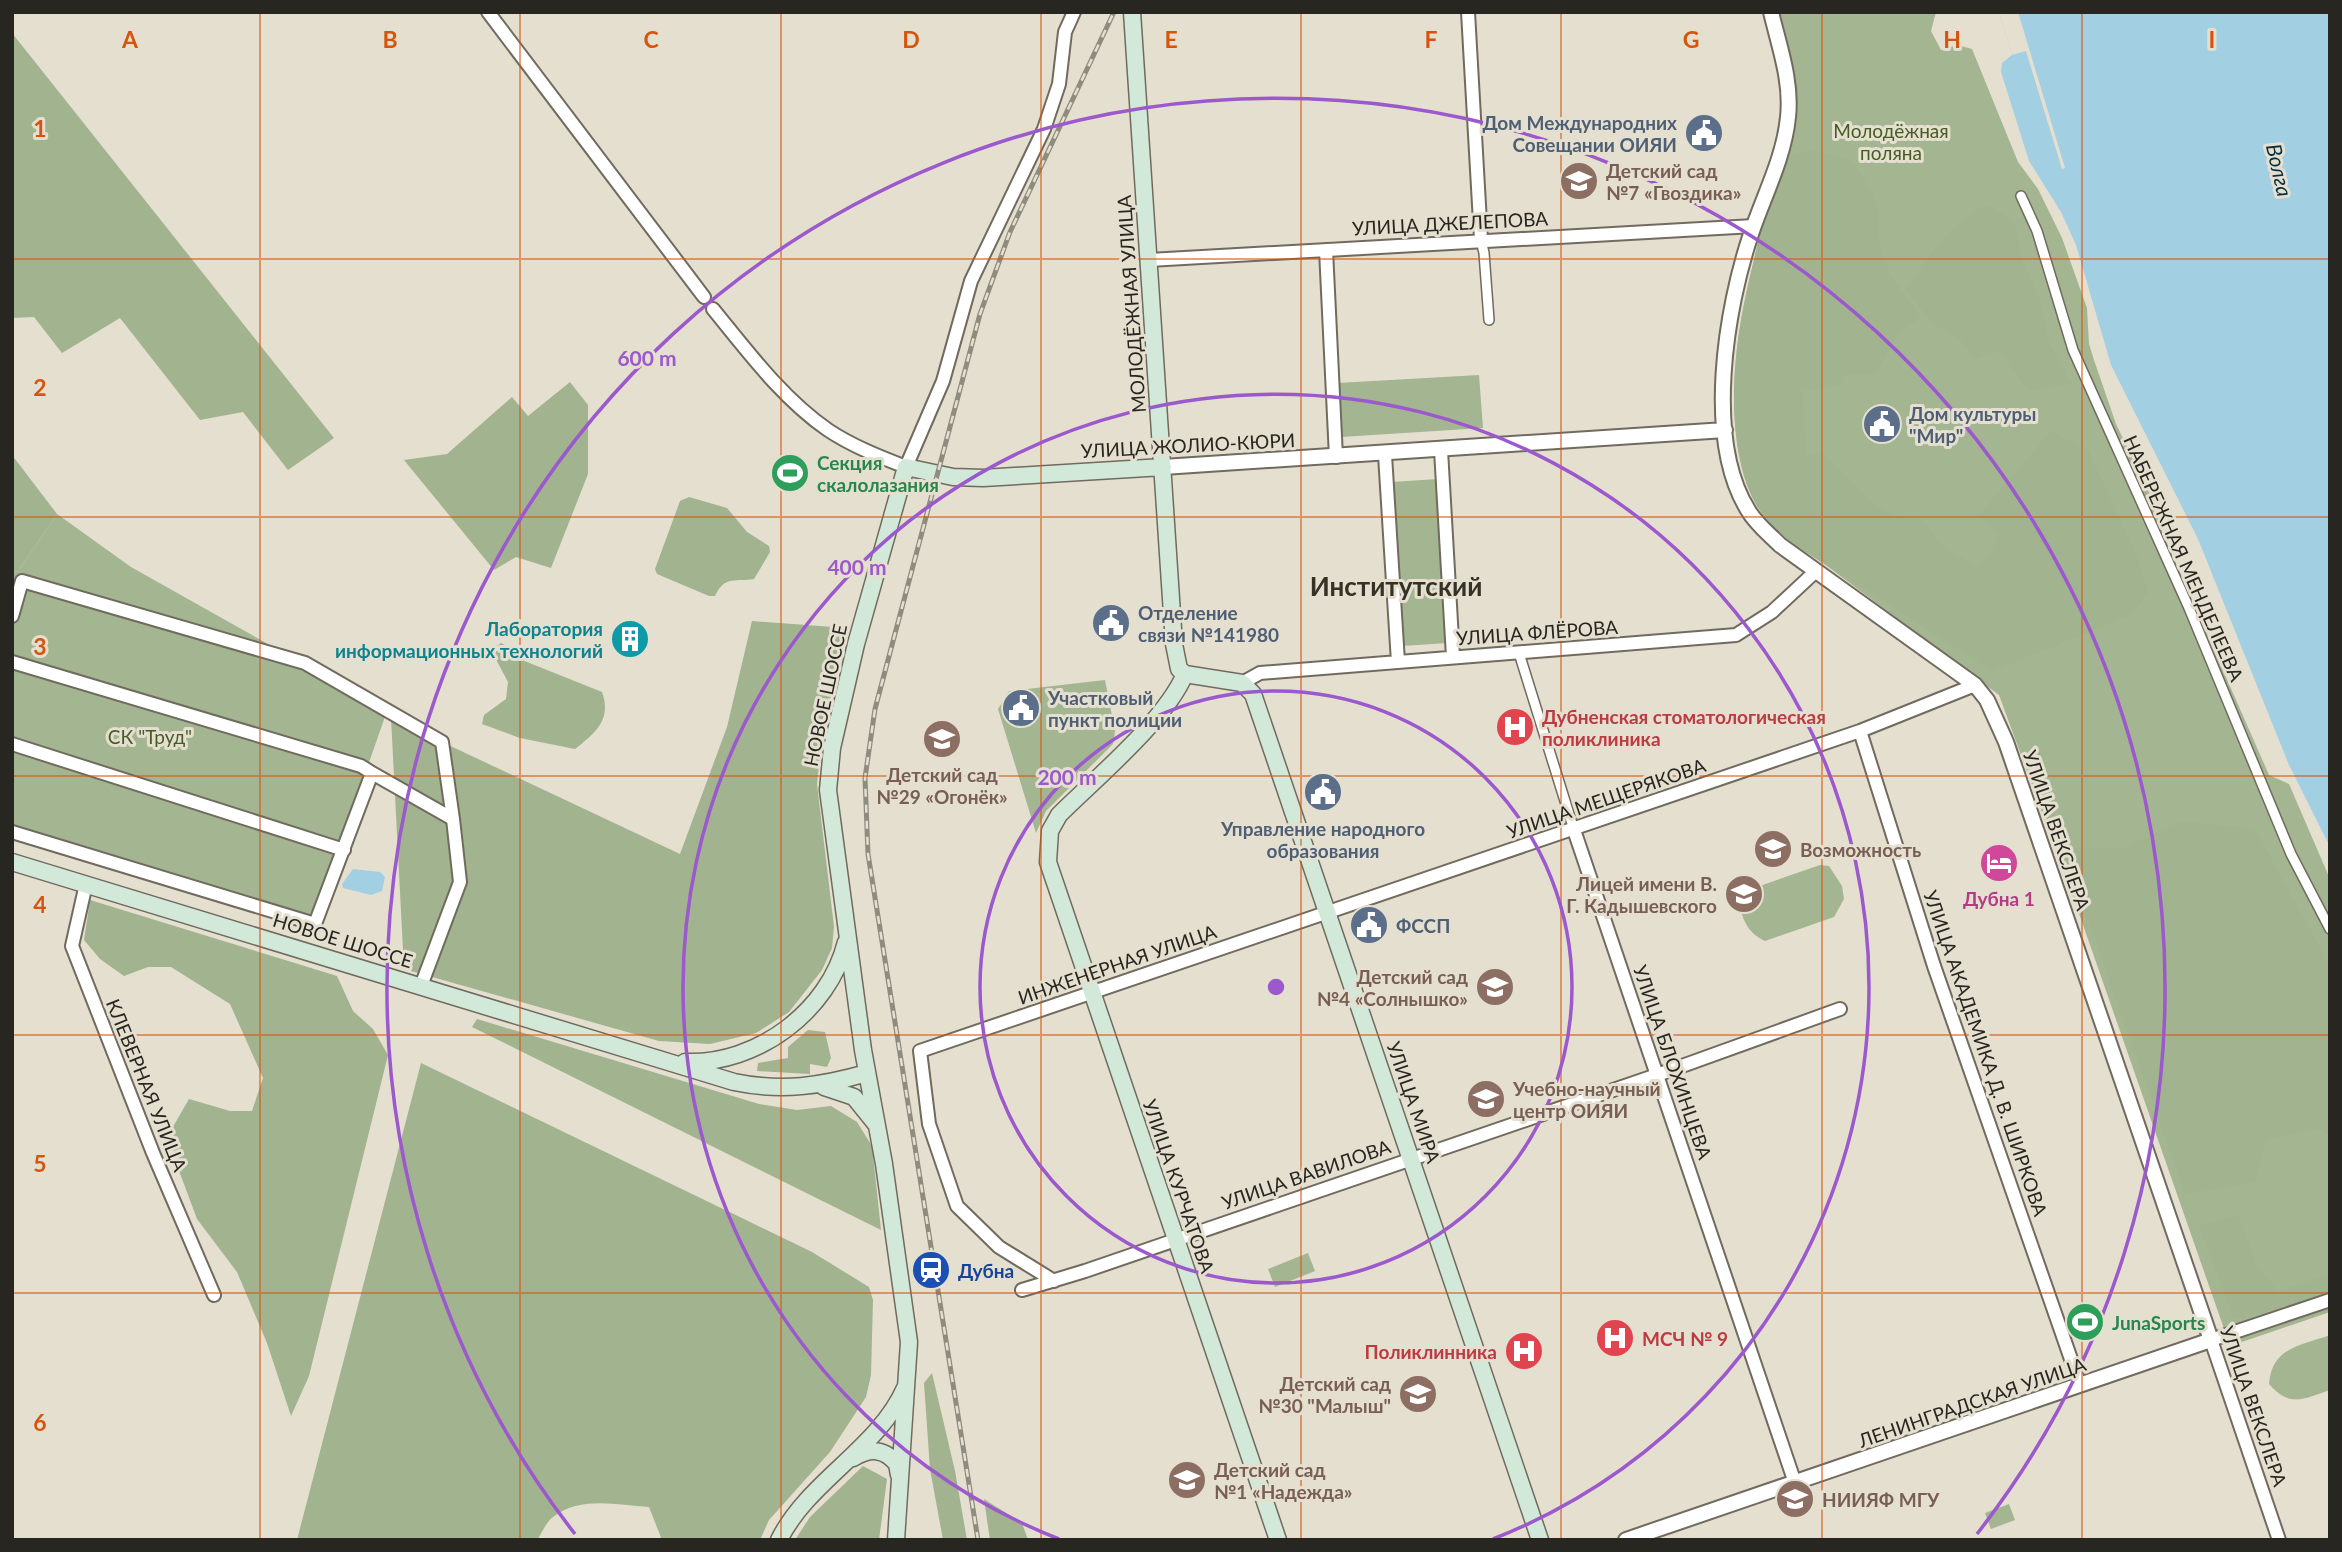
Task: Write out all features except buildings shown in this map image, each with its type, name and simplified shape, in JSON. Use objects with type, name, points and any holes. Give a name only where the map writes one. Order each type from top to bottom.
[{"type":"main road","name":"МОЛОДЁЖНАЯ УЛИЦА","points":[[1132,12],[1174,644],[1179,669],[1185,674]]},
{"type":"main road","name":"УЛИЦА ЖОЛИО-КЮРИ","points":[[906,467],[953,477],[983,478],[1163,467]]},
{"type":"main road","name":"НОВОЕ ШОССЕ","points":[[12,862],[734,1082],[784,1089],[821,1086],[867,1073],[829,809],[829,771],[856,644],[906,467]]},
{"type":"main road","points":[[1185,674],[1242,683]]},
{"type":"main road","name":"УЛИЦА КУРЧАТОВА","points":[[1185,674],[1178,691],[1129,746],[1059,816],[1048,844],[1048,862],[1278,1540]]},
{"type":"main road","name":"УЛИЦА МИРА","points":[[1242,683],[1249,687],[1259,708],[1326,913],[1412,1158],[1540,1540]]},
{"type":"main road","name":"НОВОЕ ШОССЕ","points":[[661,1059],[691,1062],[735,1055],[781,1032],[807,1010],[824,988],[839,962],[846,936]]},
{"type":"main road","points":[[824,988],[836,981],[854,985]]},
{"type":"main road","points":[[734,1082],[728,1072],[735,1055]]},
{"type":"main road","points":[[867,1073],[909,1342],[896,1540]]},
{"type":"main road","name":"НОВОЕ ШОССЕ","points":[[821,1086],[854,1097],[877,1126]]},
{"type":"main road","points":[[779,1540],[800,1509],[889,1414],[908,1380]]},
{"type":"main road","points":[[837,1470],[855,1457],[874,1450],[891,1457],[899,1475]]},
{"type":"street","points":[[488,12],[704,297]]},
{"type":"street","points":[[906,467],[943,381],[971,281],[1044,129],[1059,84],[1065,32],[1074,12]]},
{"type":"street","points":[[1468,12],[1481,240],[1489,320]]},
{"type":"street","name":"УЛИЦА ВЕКСЛЕРА","points":[[1770,12],[1788,84],[1789,111],[1777,166],[1754,226],[1730,314],[1725,353],[1725,430],[1737,488],[1747,509],[1780,545],[1975,685],[1987,700],[2006,743],[2279,1540]]},
{"type":"street","name":"НАБЕРЕЖНАЯ МЕНДЕЛЕЕВА","points":[[2021,195],[2037,231],[2073,350],[2189,608],[2291,855],[2330,929]]},
{"type":"street","name":"УЛИЦА ДЖЕЛЕПОВА","points":[[1149,260],[1754,226]]},
{"type":"street","points":[[1326,250],[1336,457]]},
{"type":"street","name":"УЛИЦА ЖОЛИО-КЮРИ","points":[[713,309],[764,369],[813,419],[848,442],[906,467]]},
{"type":"street","name":"УЛИЦА ЖОЛИО-КЮРИ","points":[[1163,467],[1385,455],[1725,430]]},
{"type":"street","points":[[1441,450],[1453,657]]},
{"type":"street","points":[[1385,455],[1398,662]]},
{"type":"street","name":"УЛИЦА ФЛЁРОВА","points":[[1242,683],[1260,673],[1736,635],[1772,612],[1816,571]]},
{"type":"street","points":[[12,616],[22,581],[305,663],[442,741],[460,882],[421,986]]},
{"type":"street","name":"УЛИЦА БЛОХИНЦЕВА","points":[[1518,653],[1574,830],[1796,1483]]},
{"type":"street","points":[[12,662],[361,766],[453,819]]},
{"type":"street","name":"УЛИЦА МЕЩЕРЯКОВА","points":[[1326,913],[1860,731],[1975,685]]},
{"type":"street","name":"УЛИЦА АКАДЕМИКА Д. В. ШИРКОВА","points":[[1860,731],[1934,964],[2080,1385]]},
{"type":"street","points":[[12,744],[344,850]]},
{"type":"street","points":[[12,832],[315,924],[372,773]]},
{"type":"street","name":"КЛЕВЕРНАЯ УЛИЦА","points":[[86,884],[72,946],[153,1153],[214,1295]]},
{"type":"street","name":"ИНЖЕНЕРНАЯ УЛИЦА","points":[[1054,1280],[999,1247],[957,1206],[929,1124],[920,1051],[1326,913]]},
{"type":"street","name":"УЛИЦА ВАВИЛОВА","points":[[1022,1290],[1657,1076],[1840,1009]]},
{"type":"street","name":"ЛЕНИНГРАДСКАЯ УЛИЦА","points":[[1626,1540],[2330,1300]]},
{"type":"green space","name":"Молодёжная поляна","points":[[1780,12],[1936,12],[1931,31],[1941,50],[1957,45],[1972,49],[2018,162],[2038,189],[2062,238],[2087,308],[2089,344],[2116,424],[2150,494],[2163,534],[2269,775],[2289,784],[2330,879],[2330,1312],[2230,1346],[2075,902],[1999,695],[1771,524],[1752,493],[1740,458],[1734,378],[1745,297],[1764,225],[1786,161],[1794,123],[1794,80]]},
{"type":"green space","points":[[12,33],[334,438],[288,470],[243,412],[200,420],[120,318],[62,353],[34,317],[12,318]]},
{"type":"green space","points":[[1813,150],[1852,161],[1871,190],[1879,211],[1879,244],[1890,275],[1921,317],[1898,333],[1875,375],[1845,375],[1841,386],[1802,390],[1806,454],[1827,456],[1876,505],[1894,516],[1922,519],[1944,548],[1977,566],[1991,553],[1998,535],[1979,515],[2051,431],[2088,450],[2135,552],[2148,593],[2131,615],[1992,671],[1789,541],[1758,508],[1747,486],[1736,434],[1735,378],[1740,325],[1757,245],[1774,189],[1791,156]]},
{"type":"green space","points":[[1991,206],[2015,224],[2020,255],[2039,298],[2049,342],[2072,384],[2028,390],[1999,351],[1974,360],[1960,339],[1934,325],[1906,289],[1954,227],[1966,217]]},
{"type":"green space","points":[[1479,375],[1483,428],[1341,437],[1338,383]]},
{"type":"green space","points":[[570,382],[588,405],[588,474],[551,568],[516,557],[494,570],[404,460],[447,454],[512,397],[528,416]]},
{"type":"green space","points":[[12,455],[57,514],[18,571],[12,572]]},
{"type":"green space","points":[[1438,479],[1448,643],[1402,646],[1392,482]]},
{"type":"green space","points":[[689,497],[727,508],[747,532],[769,546],[770,552],[754,579],[727,582],[715,596],[709,596],[657,574],[655,569],[680,501]]},
{"type":"green space","name":"СК \"Труд\"","points":[[57,514],[131,567],[387,711],[311,928],[12,837],[12,572],[18,571]]},
{"type":"green space","points":[[752,621],[847,628],[822,735],[817,784],[834,927],[832,948],[822,970],[789,1012],[756,1033],[710,1044],[659,1041],[404,969],[391,718],[680,854],[727,727]]},
{"type":"green space","points":[[501,643],[509,647],[517,658],[602,692],[605,710],[600,725],[575,749],[520,738],[482,724],[484,715],[506,699],[508,682],[491,650]]},
{"type":"green space","points":[[1105,680],[1115,731],[1113,744],[1046,811],[1036,833],[998,709],[1009,691]]},
{"type":"green space","points":[[2181,821],[2255,829],[2330,966],[2330,1135],[2318,1129],[2266,1140],[2256,1182],[2185,1194],[2063,849],[2125,848]]},
{"type":"green space","points":[[1820,865],[1829,866],[1842,886],[1844,899],[1834,917],[1765,941],[1750,930],[1739,903],[1751,889]]},
{"type":"green space","points":[[90,900],[337,976],[353,1011],[373,1029],[388,1055],[309,1376],[291,1416],[267,1343],[237,1272],[197,1219],[175,1160],[170,1132],[189,1099],[230,1111],[252,1111],[263,1078],[230,1004],[171,967],[148,967],[124,976],[100,959],[84,940]]},
{"type":"green space","points":[[477,1019],[759,1104],[797,1110],[831,1106],[857,1122],[872,1146],[881,1230],[472,1027]]},
{"type":"green space","points":[[808,1030],[825,1032],[831,1058],[827,1067],[810,1064],[810,1074],[757,1071],[758,1063],[788,1058],[788,1047]]},
{"type":"green space","points":[[421,1063],[812,1252],[869,1287],[873,1300],[871,1375],[866,1397],[830,1452],[769,1520],[760,1540],[662,1540],[649,1507],[599,1503],[564,1510],[551,1519],[537,1540],[297,1540]]},
{"type":"green space","points":[[2238,1215],[2257,1266],[2278,1291],[2330,1274],[2330,1296],[2234,1319],[2199,1225]]},
{"type":"green space","points":[[1308,1253],[1315,1271],[1275,1287],[1268,1269]]},
{"type":"green space","points":[[2330,1335],[2330,1390],[2290,1399],[2269,1384],[2271,1372],[2282,1355],[2298,1346]]},
{"type":"green space","points":[[932,1373],[955,1471],[967,1540],[943,1540],[930,1469],[924,1383]]},
{"type":"green space","points":[[863,1466],[887,1479],[879,1540],[795,1540],[810,1517]]},
{"type":"green space","points":[[984,1499],[1022,1523],[1028,1540],[990,1540]]},
{"type":"green space","points":[[2009,1504],[2015,1520],[1991,1529],[1985,1513]]},
{"type":"water","name":"Волга","points":[[1999,12],[2330,12],[2330,847],[2289,765],[2198,539],[2111,365],[2076,245],[2061,212],[2029,161],[2001,72],[2002,63],[2012,55]]},
{"type":"water","points":[[353,869],[380,872],[385,877],[382,891],[371,895],[343,888],[342,884]]},
{"type":"pier","points":[[1999,12],[2018,12],[2065,168],[2062,169],[2026,51],[2012,55]]},
{"type":"railway","points":[[978,1540],[868,854],[865,778],[875,709],[980,314],[1010,232],[1114,12]]},
{"type":"place","name":"Дом Международних Совещании ОИЯИ","points":[[1704,133]]},
{"type":"place","name":"Детский сад №7 «Гвоздика»","points":[[1579,181]]},
{"type":"place","name":"Дом культуры \"Мир\"","points":[[1882,424]]},
{"type":"place","name":"Секция скалолазания","points":[[790,473]]},
{"type":"place","name":"Отделение связи №141980","points":[[1111,623]]},
{"type":"place","name":"Лаборатория информационных технологий","points":[[630,639]]},
{"type":"place","name":"Участковый пункт полиции","points":[[1021,708]]},
{"type":"place","name":"Дубненская стоматологическая поликлиника","points":[[1515,727]]},
{"type":"place","name":"Детский сад №29 «Огонёк»","points":[[942,739]]},
{"type":"place","name":"Управление народного образования","points":[[1323,792]]},
{"type":"place","name":"Возможность","points":[[1773,849]]},
{"type":"place","name":"Дубна 1","points":[[1999,863]]},
{"type":"place","name":"Лицей имени В. Г. Кадышевского","points":[[1744,894]]},
{"type":"place","name":"ФССП","points":[[1369,925]]},
{"type":"place","name":"Детский сад №4 «Солнышко»","points":[[1495,987]]},
{"type":"place","name":"Учебно-научный центр ОИЯИ","points":[[1486,1099]]},
{"type":"place","name":"Дубна","points":[[931,1270]]},
{"type":"place","name":"JunaSports","points":[[2085,1322]]},
{"type":"place","name":"МСЧ № 9","points":[[1615,1338]]},
{"type":"place","name":"Поликлинника","points":[[1524,1351]]},
{"type":"place","name":"Детский сад №30 \"Малыш\"","points":[[1418,1394]]},
{"type":"place","name":"Детский сад №1 «Надежда»","points":[[1187,1480]]},
{"type":"place","name":"НИИЯФ МГУ","points":[[1795,1499]]},
{"type":"district","name":"Институтский","points":[[1396,586]]}]
